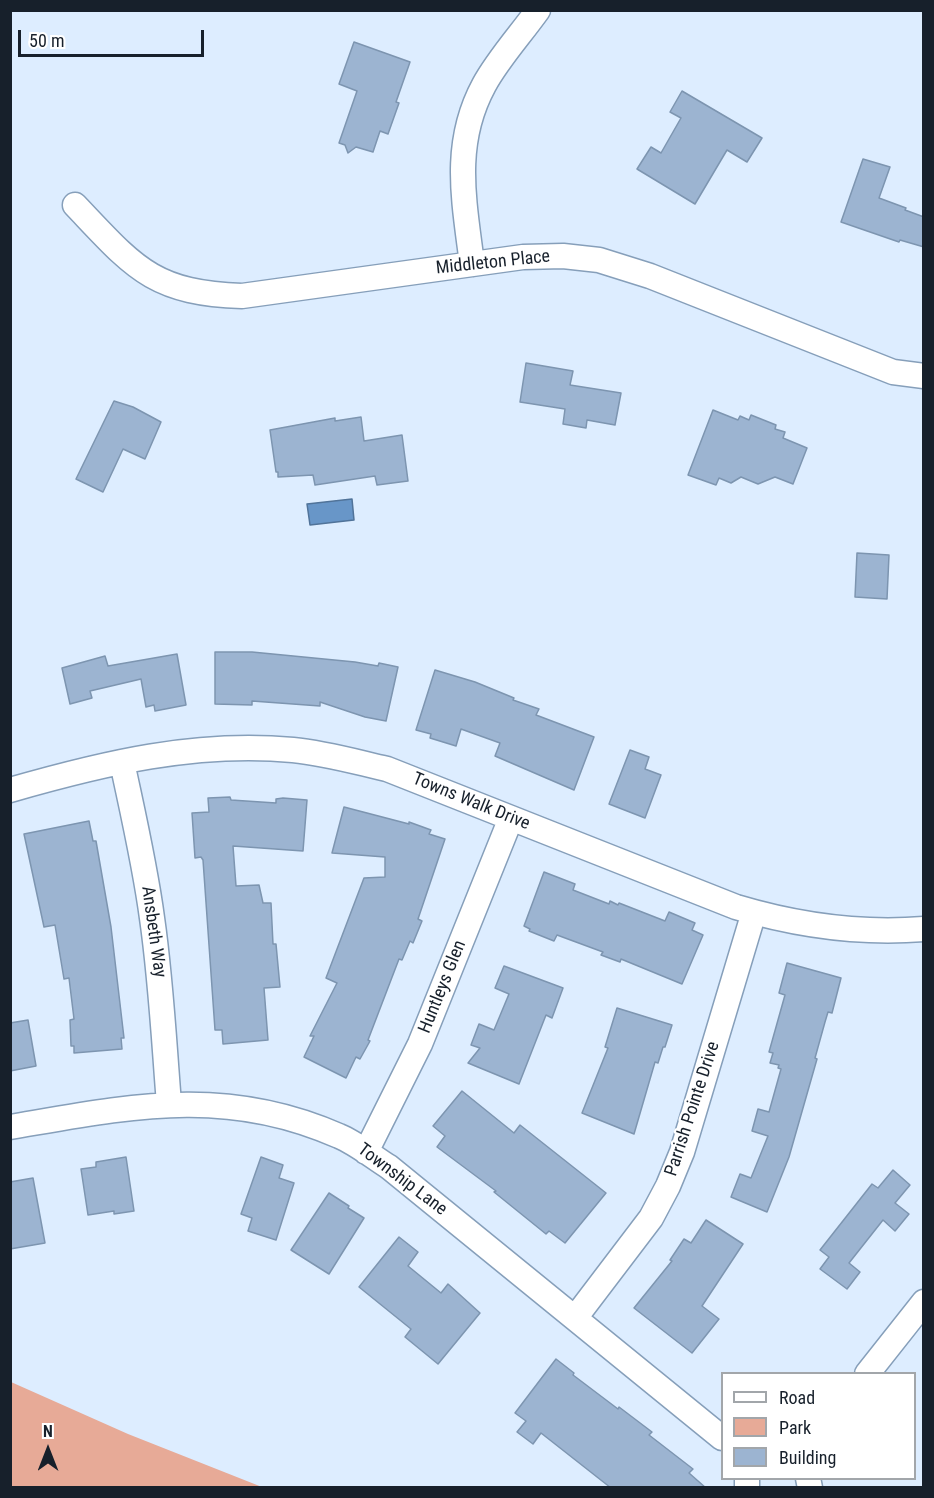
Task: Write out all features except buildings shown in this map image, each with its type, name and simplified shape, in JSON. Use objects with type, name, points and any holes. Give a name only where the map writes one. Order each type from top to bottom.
[{"type":"street","points":[[472,264],[462,187],[462,161],[468,126],[486,82],[538,10]]},
{"type":"street","name":"Middleton Place","points":[[75,205],[126,259],[153,278],[180,289],[209,295],[242,296],[523,256],[562,256],[599,260],[650,276],[893,372],[924,376]]},
{"type":"street","name":"Towns Walk Drive","points":[[10,790],[74,772],[184,750],[239,747],[295,750],[387,769],[772,918],[859,929],[900,931],[924,929]]},
{"type":"street","name":"Ansbeth Way","points":[[122,762],[144,864],[152,917],[162,998],[169,1104]]},
{"type":"street","name":"Huntleys Glen","points":[[366,1152],[420,1044],[511,818]]},
{"type":"street","name":"Parrish Pointe Drive","points":[[575,1318],[651,1218],[668,1186],[682,1152],[754,912]]},
{"type":"street","name":"Township Lane","points":[[10,1127],[134,1107],[203,1104],[245,1108],[285,1117],[341,1137],[389,1167],[721,1436]]},
{"type":"street","points":[[869,1372],[924,1302]]},
{"type":"green space","points":[[11,1382],[128,1434],[262,1487],[11,1487]]},
{"type":"water","points":[[352,499],[354,520],[310,525],[307,504]]}]
